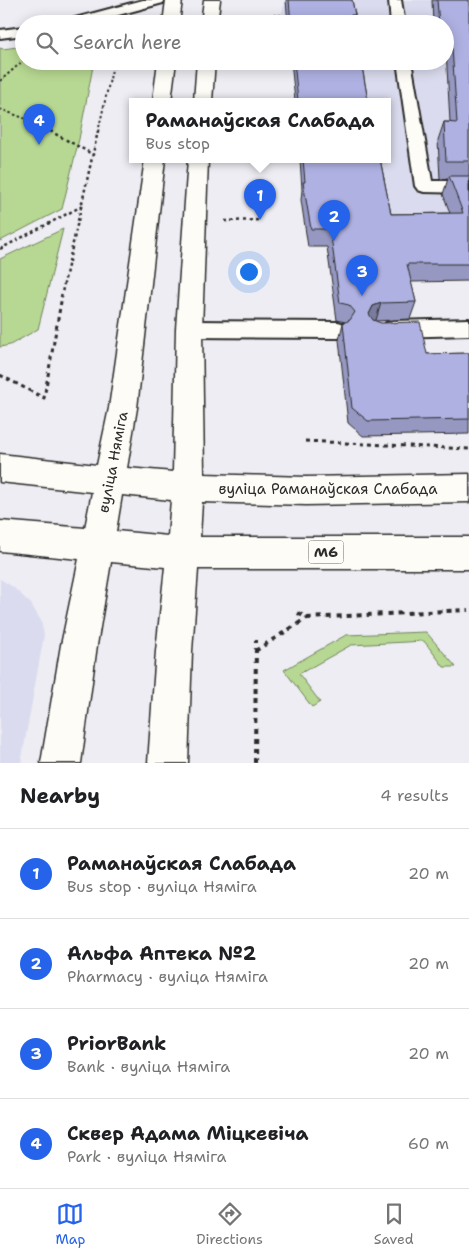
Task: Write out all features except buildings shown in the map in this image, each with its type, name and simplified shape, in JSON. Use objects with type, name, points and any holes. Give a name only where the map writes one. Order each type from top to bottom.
[{"type":"main road","points":[[172,15],[174,0]]},
{"type":"main road","points":[[210,15],[212,0]]},
{"type":"main road","points":[[162,98],[166,70]]},
{"type":"main road","points":[[203,98],[205,70]]},
{"type":"main road","name":"вуліца Няміга","points":[[62,763],[79,645],[130,358],[154,163]]},
{"type":"main road","points":[[168,763],[174,651],[184,553],[188,488],[189,329],[193,222],[198,163]]},
{"type":"main road","name":"вуліца Раманаўская Слабада","points":[[0,468],[188,488],[306,492],[469,488]]},
{"type":"main road","name":"М6","points":[[0,536],[184,553],[469,553]]},
{"type":"lane","points":[[102,15],[158,0]]},
{"type":"lane","points":[[395,0],[397,15]]},
{"type":"lane","points":[[0,34],[15,32]]},
{"type":"lane","points":[[405,70],[424,186],[469,187]]},
{"type":"lane","points":[[377,330],[469,327]]},
{"type":"lane","points":[[189,329],[338,330]]},
{"type":"path","points":[[258,15],[280,15]]},
{"type":"path","points":[[0,81],[15,68]]},
{"type":"path","points":[[0,375],[44,398],[62,294],[112,70]]},
{"type":"path","points":[[0,109],[34,122],[94,155]]},
{"type":"path","points":[[0,249],[82,206]]},
{"type":"path","points":[[305,441],[469,449]]},
{"type":"path","points":[[254,652],[307,618],[469,610]]},
{"type":"path","points":[[298,613],[307,618]]},
{"type":"path","points":[[255,763],[254,652],[256,640]]},
{"type":"shaded area","points":[[286,0],[469,0],[469,281],[402,282],[410,321],[405,337],[339,338],[327,247],[308,247],[301,200],[380,198],[308,163],[391,163],[391,98],[296,98],[294,70],[454,70],[454,15],[281,15]]},
{"type":"shaded area","points":[[0,579],[13,587],[31,604],[41,621],[44,635],[21,763],[0,763]]},
{"type":"green space","points":[[15,47],[15,70],[92,70],[79,139],[62,209],[0,241],[0,48]]},
{"type":"green space","points":[[63,229],[38,329],[10,345],[0,347],[0,259]]},
{"type":"green space","points":[[426,632],[456,667],[444,667],[424,641],[351,645],[299,674],[320,702],[312,707],[284,670],[346,635]]},
{"type":"place","name":"Сквер Адама Міцкевіча","points":[[39,145]]},
{"type":"place","name":"Раманаўская Слабада","points":[[260,220]]},
{"type":"place","name":"Альфа Аптека №2","points":[[334,241]]},
{"type":"place","name":"PriorBank","points":[[362,296]]}]
